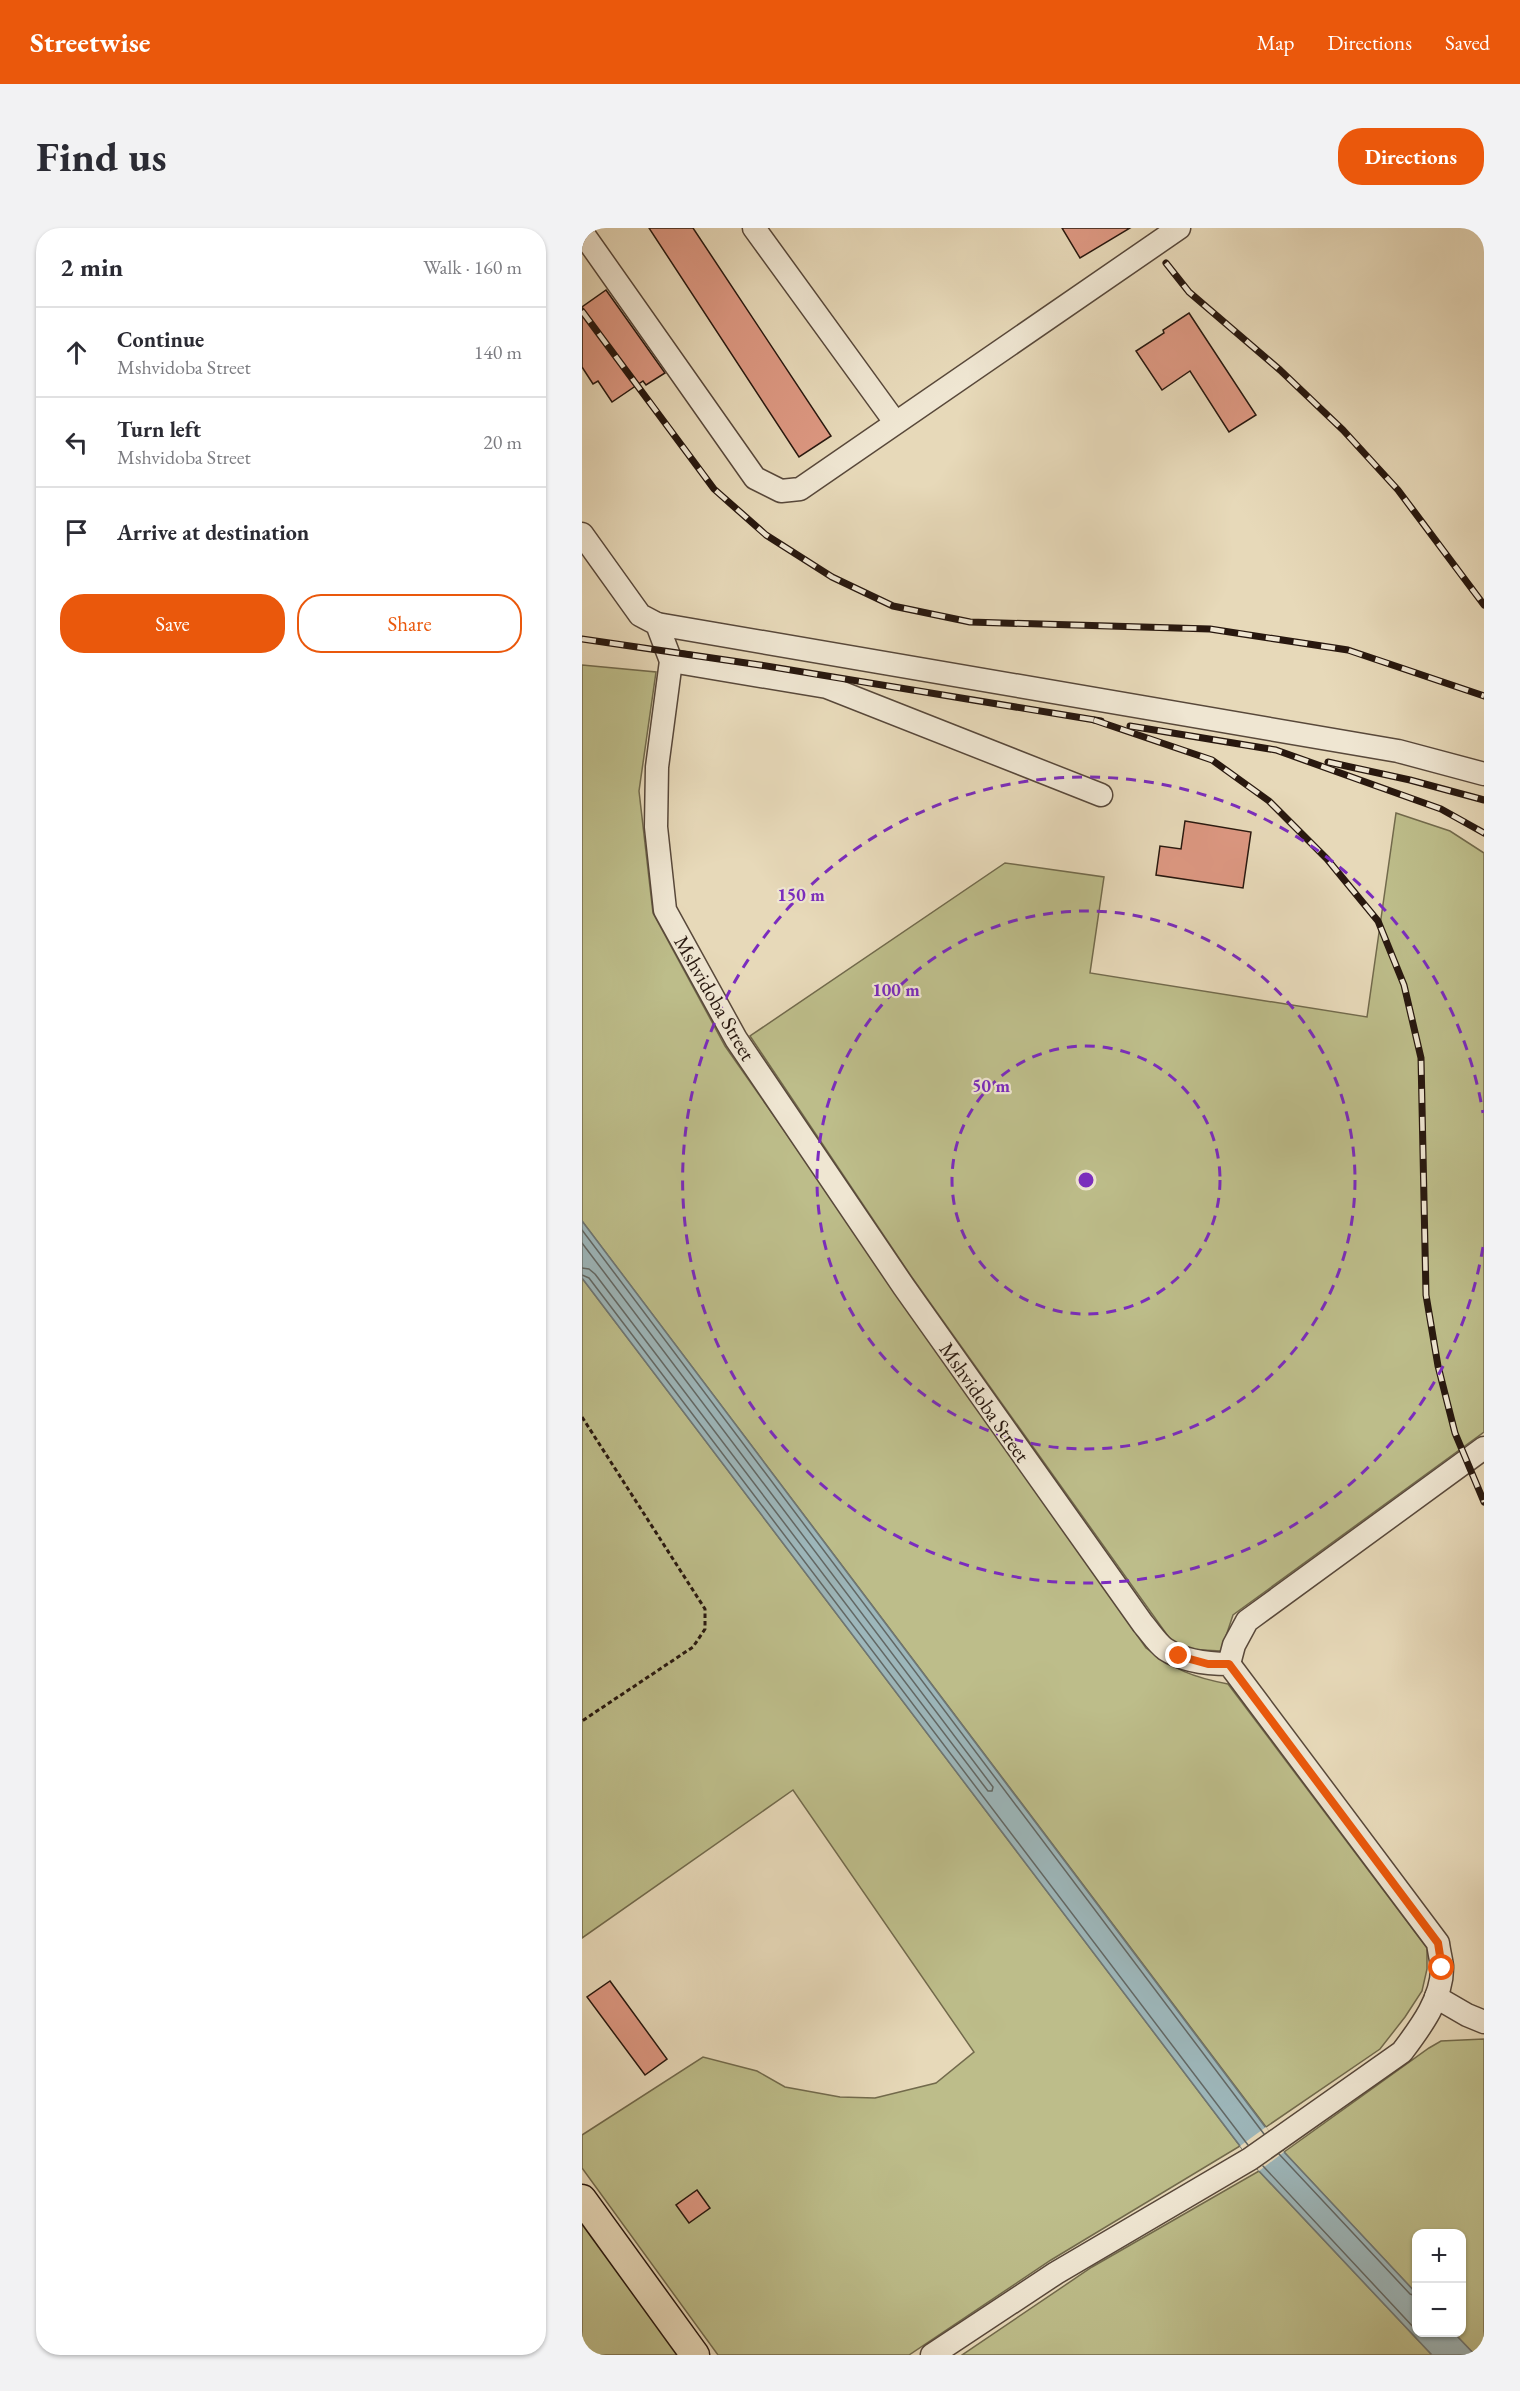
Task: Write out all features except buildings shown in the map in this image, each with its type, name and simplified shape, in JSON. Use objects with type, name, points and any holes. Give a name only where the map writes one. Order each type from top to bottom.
[{"type":"main road","points":[[582,2199],[695,2355]]},
{"type":"street","points":[[754,228],[895,422]]},
{"type":"street","points":[[587,233],[755,478],[782,491],[800,489],[1179,228]]},
{"type":"street","points":[[582,534],[640,615],[657,624],[1398,751],[1484,774]]},
{"type":"street","name":"Mshvidoba Street","points":[[657,624],[671,662],[657,767],[656,827],[665,910],[736,1039],[904,1287],[1143,1624],[1164,1648],[1179,1656],[1208,1664],[1229,1664]]},
{"type":"street","points":[[671,662],[827,687],[1101,795]]},
{"type":"street","points":[[932,2355],[1056,2273],[1250,2159],[1402,2052],[1418,2030],[1436,1997],[1442,1968],[1438,1943],[1229,1664],[1234,1645],[1247,1621],[1484,1448]]},
{"type":"street","points":[[1436,1997],[1484,2022]]},
{"type":"path","points":[[582,1416],[705,1609],[705,1629],[693,1647],[582,1721]]},
{"type":"green space","points":[[582,665],[656,672],[639,791],[653,913],[725,1046],[1146,1648],[1184,1672],[1228,1684],[1427,1948],[1427,1969],[1422,1991],[1380,2049],[1266,2127],[582,1221]]},
{"type":"green space","points":[[1396,813],[1450,831],[1484,853],[1484,1432],[1233,1615],[1221,1651],[1185,1649],[1170,1639],[911,1276],[750,1036],[1005,863],[1104,877],[1090,973],[1367,1017]]},
{"type":"green space","points":[[582,1278],[1240,2146],[1051,2260],[909,2355],[718,2355],[582,2168],[582,2135],[703,2057],[757,2071],[785,2087],[840,2097],[875,2098],[936,2083],[974,2052],[793,1790],[582,1938]]},
{"type":"green space","points":[[1484,2039],[1484,2355],[1475,2355],[1458,2337],[1466,2337],[1466,2229],[1412,2229],[1412,2289],[1284,2152],[1441,2041]]},
{"type":"green space","points":[[1259,2171],[1412,2334],[1412,2337],[1415,2337],[1432,2355],[962,2355],[1092,2267]]},
{"type":"green space","points":[[582,2213],[685,2355],[582,2355]]},
{"type":"water","points":[[582,1221],[1284,2152],[1412,2289],[1412,2334],[1259,2171],[582,1278]]},
{"type":"water","points":[[1415,2337],[1458,2337],[1475,2355],[1432,2355]]},
{"type":"pier","points":[[1266,2127],[1284,2152],[1259,2171],[1240,2146]]},
{"type":"railway","points":[[1166,263],[1189,292],[1280,370],[1343,430],[1398,490],[1484,605]]},
{"type":"railway","points":[[582,311],[714,489],[766,535],[832,577],[893,606],[970,622],[1210,629],[1348,650],[1484,696]]},
{"type":"railway","points":[[582,639],[760,665],[1101,721]]},
{"type":"railway","points":[[1094,720],[1212,760],[1269,801],[1327,859],[1378,921],[1404,985],[1421,1058],[1426,1295],[1438,1366],[1455,1433],[1484,1502]]},
{"type":"railway","points":[[1130,726],[1276,750],[1441,809],[1484,833]]},
{"type":"railway","points":[[1328,762],[1410,780],[1484,800]]},
{"type":"route","points":[[1179,1656],[1208,1664],[1229,1664],[1438,1943],[1442,1968]]}]
